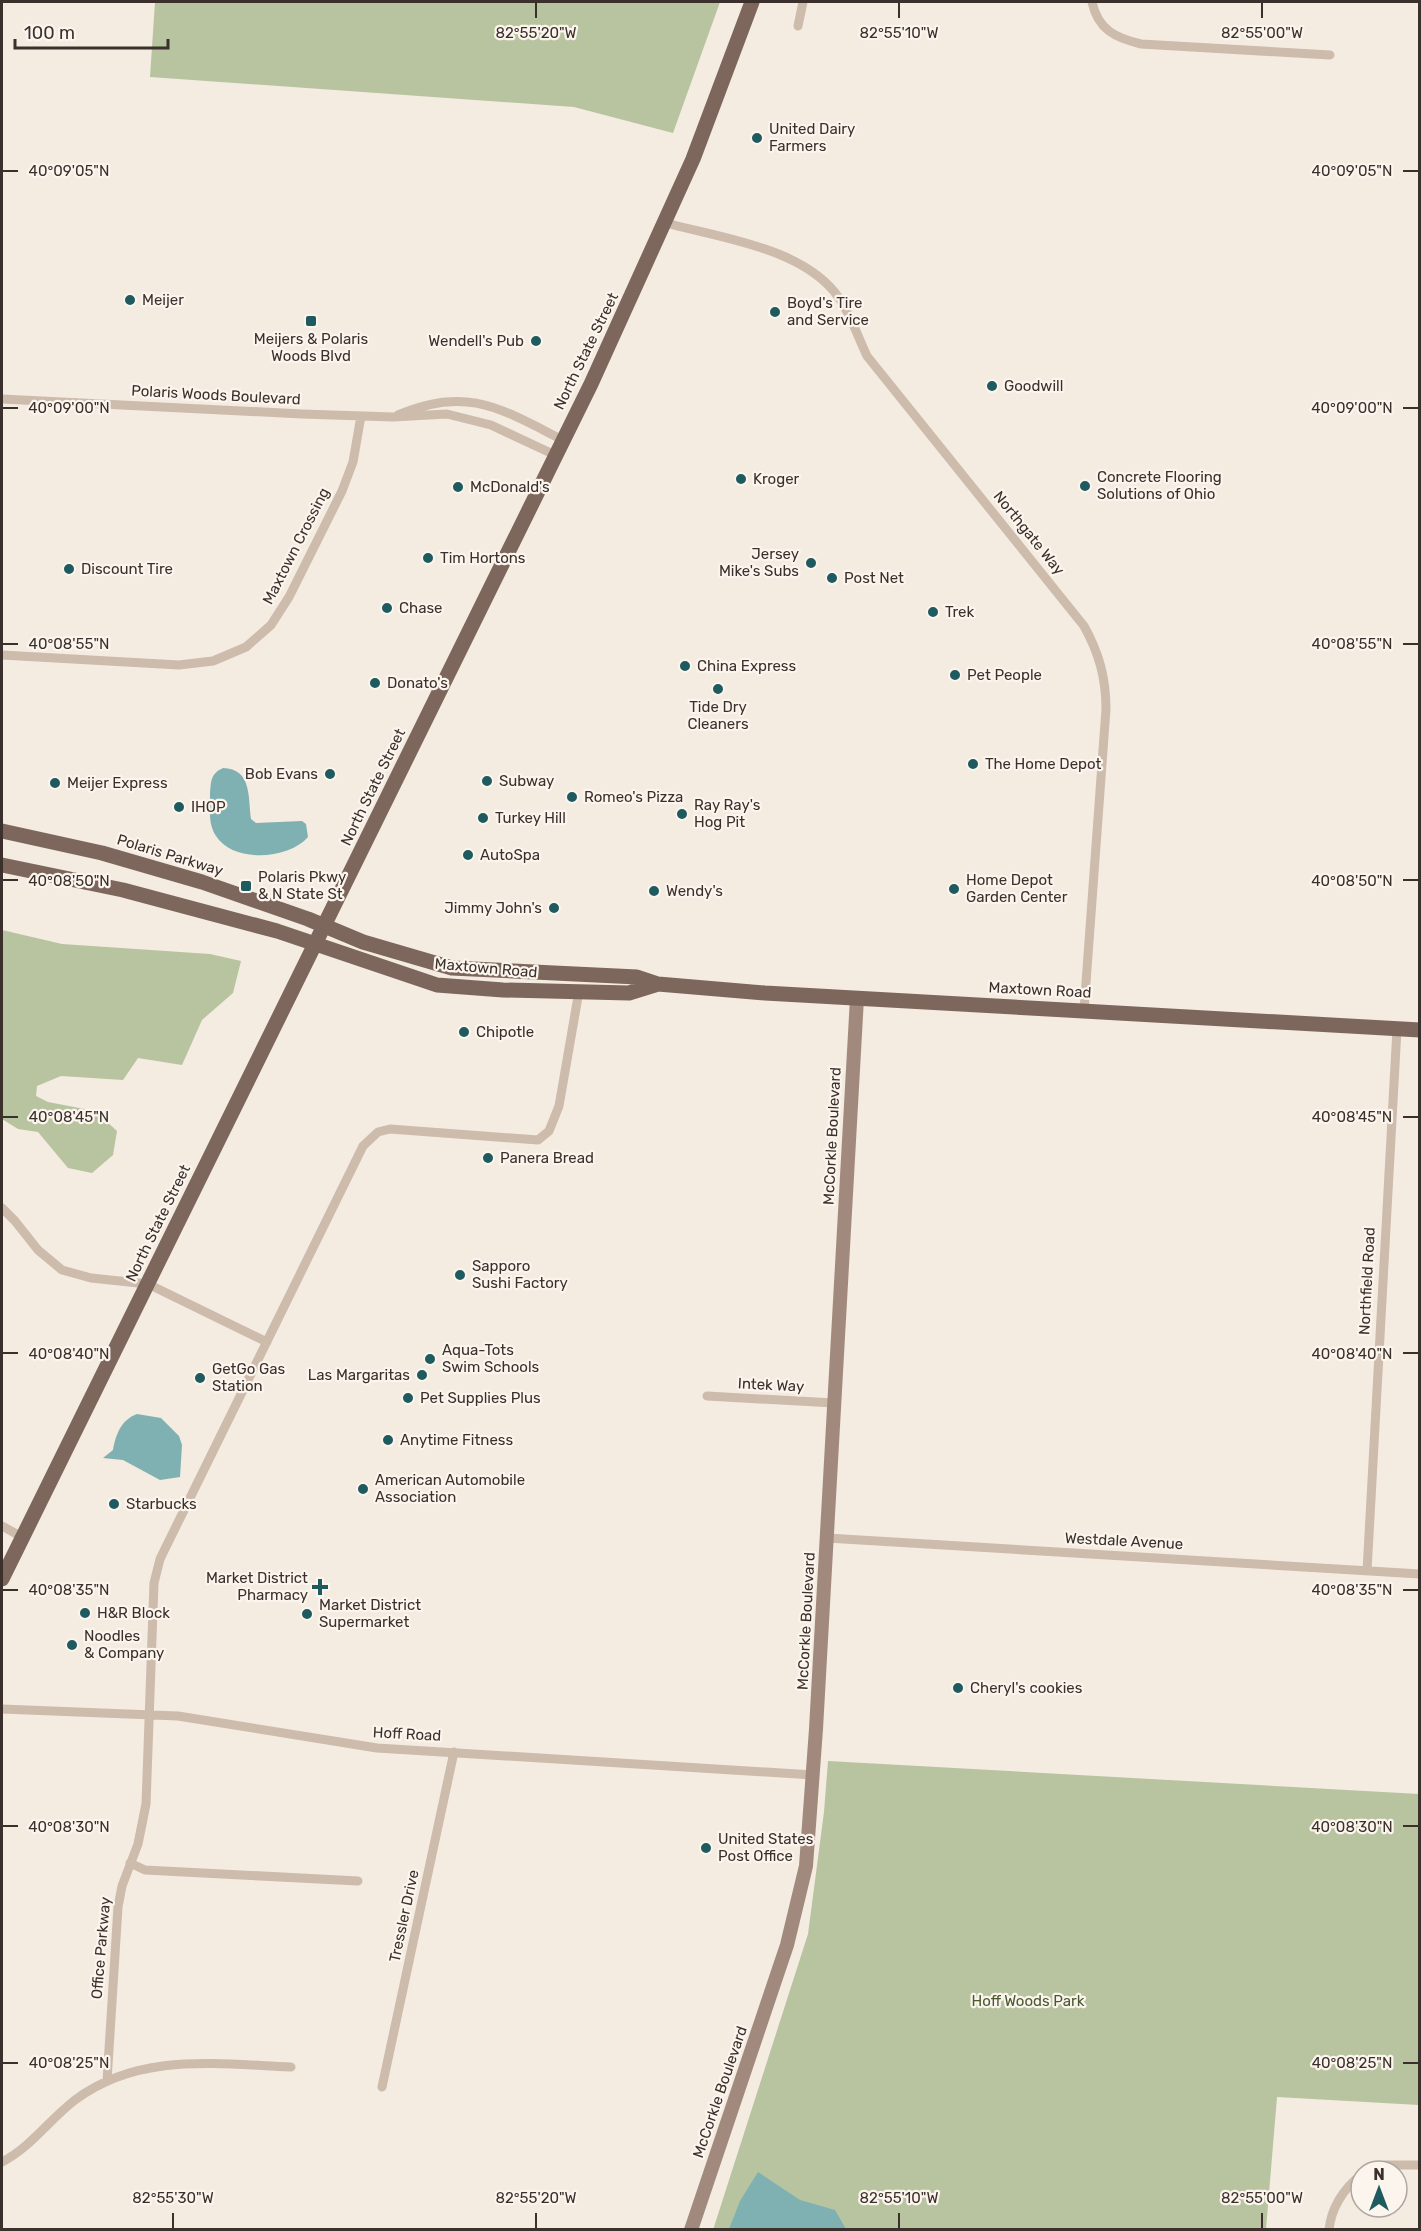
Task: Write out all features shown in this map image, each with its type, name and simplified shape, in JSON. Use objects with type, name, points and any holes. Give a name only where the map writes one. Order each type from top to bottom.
[{"type":"main road","name":"North State Street","points":[[2,1579],[563,440],[666,223],[716,102],[752,2]]},
{"type":"main road","name":"Polaris Parkway","points":[[2,831],[102,853],[202,882],[324,926]]},
{"type":"main road","points":[[2,865],[123,890],[316,943]]},
{"type":"main road","name":"Maxtown Road","points":[[324,926],[363,942],[452,968],[637,976],[658,984],[857,998],[1419,1030]]},
{"type":"main road","name":"Maxtown Road","points":[[316,943],[349,957],[437,985],[503,990],[629,993],[658,984]]},
{"type":"main road","points":[[503,990],[511,982],[577,981],[588,974]]},
{"type":"street","points":[[798,26],[803,2]]},
{"type":"street","points":[[1092,2],[1099,21],[1107,31],[1118,38],[1141,44],[1330,55]]},
{"type":"street","name":"Northgate Way","points":[[666,223],[771,252],[799,263],[828,284],[848,313],[867,356],[1084,626],[1093,642],[1104,676],[1106,709],[1083,1010]]},
{"type":"street","name":"Polaris Woods Boulevard","points":[[2,399],[361,416],[447,414],[490,424],[555,455]]},
{"type":"street","name":"Polaris Woods Boulevard","points":[[393,417],[425,403],[451,400],[478,403],[502,410],[563,440]]},
{"type":"street","name":"Maxtown Crossing","points":[[2,655],[178,665],[213,661],[246,647],[271,625],[290,597],[342,491],[353,462],[361,416]]},
{"type":"street","name":"Office Parkway","points":[[107,2081],[118,1907],[140,1835],[146,1804],[154,1583],[160,1559],[363,1146],[378,1132],[390,1129],[538,1140],[549,1131],[559,1106],[579,991]]},
{"type":"street","name":"McCorkle Boulevard","points":[[691,2229],[800,1898],[809,1838],[857,998]]},
{"type":"street","name":"Northfield Road","points":[[1367,1571],[1397,1029]]},
{"type":"street","points":[[2,1208],[38,1251],[62,1270],[91,1278],[148,1284],[267,1342]]},
{"type":"street","name":"Intek Way","points":[[706,1396],[834,1403]]},
{"type":"street","points":[[2,1526],[22,1537]]},
{"type":"street","name":"Westdale Avenue","points":[[827,1538],[1419,1574]]},
{"type":"street","name":"Hoff Road","points":[[2,1708],[149,1714],[246,1726],[337,1744],[813,1775]]},
{"type":"street","name":"Tressler Drive","points":[[382,2087],[454,1752]]},
{"type":"street","points":[[130,1863],[145,1870],[358,1881]]},
{"type":"street","points":[[2,2162],[28,2145],[75,2100],[107,2081],[152,2066],[174,2063],[291,2067]]},
{"type":"street","points":[[1329,2229],[1335,2207],[1349,2186]]},
{"type":"green space","points":[[155,2],[720,2],[673,133],[574,107],[150,77]]},
{"type":"green space","points":[[2,930],[62,944],[210,954],[241,961],[233,993],[202,1020],[182,1065],[138,1058],[123,1080],[61,1076],[37,1086],[36,1096],[48,1102],[95,1111],[117,1131],[113,1155],[92,1173],[68,1168],[38,1132],[18,1129],[2,1119]]},
{"type":"green space","name":"Hoff Woods Park","points":[[828,1761],[1419,1794],[1419,2105],[1277,2097],[1266,2229],[713,2230],[808,1934],[824,1812]]},
{"type":"water","points":[[223,768],[239,773],[244,779],[251,819],[256,823],[302,821],[306,824],[308,837],[299,845],[275,854],[247,854],[224,845],[213,831],[210,811],[212,779]]},
{"type":"water","points":[[137,1414],[161,1418],[179,1436],[182,1445],[180,1477],[160,1480],[123,1460],[103,1458],[113,1450],[123,1424]]},
{"type":"water","points":[[758,2172],[800,2200],[835,2210],[846,2229],[729,2229],[740,2201]]},
{"type":"place","name":"United Dairy Farmers","points":[[757,138]]},
{"type":"place","name":"Meijer","points":[[130,300]]},
{"type":"place","name":"Boyd's Tire and Service","points":[[775,312]]},
{"type":"place","name":"Meijers & Polaris Woods Blvd","points":[[311,321]]},
{"type":"place","name":"Wendell's Pub","points":[[536,341]]},
{"type":"place","name":"Goodwill","points":[[992,386]]},
{"type":"place","name":"Kroger","points":[[741,479]]},
{"type":"place","name":"Concrete Flooring Solutions of Ohio","points":[[1085,486]]},
{"type":"place","name":"McDonald's","points":[[458,487]]},
{"type":"place","name":"Tim Hortons","points":[[428,558]]},
{"type":"place","name":"Jersey Mike's Subs","points":[[811,563]]},
{"type":"place","name":"Discount Tire","points":[[69,569]]},
{"type":"place","name":"Post Net","points":[[832,578]]},
{"type":"place","name":"Chase","points":[[387,608]]},
{"type":"place","name":"Trek","points":[[933,612]]},
{"type":"place","name":"China Express","points":[[685,666]]},
{"type":"place","name":"Pet People","points":[[955,675]]},
{"type":"place","name":"Donato's","points":[[375,683]]},
{"type":"place","name":"Tide Dry Cleaners","points":[[718,689]]},
{"type":"place","name":"The Home Depot","points":[[973,764]]},
{"type":"place","name":"Bob Evans","points":[[330,774]]},
{"type":"place","name":"Subway","points":[[487,781]]},
{"type":"place","name":"Meijer Express","points":[[55,783]]},
{"type":"place","name":"Romeo's Pizza","points":[[572,797]]},
{"type":"place","name":"IHOP","points":[[179,807]]},
{"type":"place","name":"Ray Ray's Hog Pit","points":[[682,814]]},
{"type":"place","name":"Turkey Hill","points":[[483,818]]},
{"type":"place","name":"AutoSpa","points":[[468,855]]},
{"type":"place","name":"Polaris Pkwy & N State St","points":[[246,886]]},
{"type":"place","name":"Home Depot Garden Center","points":[[954,889]]},
{"type":"place","name":"Wendy's","points":[[654,891]]},
{"type":"place","name":"Jimmy John's","points":[[554,908]]},
{"type":"place","name":"Chipotle","points":[[464,1032]]},
{"type":"place","name":"Panera Bread","points":[[488,1158]]},
{"type":"place","name":"Sapporo Sushi Factory","points":[[460,1275]]},
{"type":"place","name":"Aqua-Tots Swim Schools","points":[[430,1359]]},
{"type":"place","name":"Las Margaritas","points":[[422,1375]]},
{"type":"place","name":"GetGo Gas Station","points":[[200,1378]]},
{"type":"place","name":"Pet Supplies Plus","points":[[408,1398]]},
{"type":"place","name":"Anytime Fitness","points":[[388,1440]]},
{"type":"place","name":"American Automobile Association","points":[[363,1489]]},
{"type":"place","name":"Starbucks","points":[[114,1504]]},
{"type":"place","name":"Market District Pharmacy","points":[[320,1587]]},
{"type":"place","name":"H&R Block","points":[[85,1613]]},
{"type":"place","name":"Market District Supermarket","points":[[307,1614]]},
{"type":"place","name":"Noodles & Company","points":[[72,1645]]},
{"type":"place","name":"Cheryl's cookies","points":[[958,1688]]},
{"type":"place","name":"United States Post Office","points":[[706,1848]]}]
